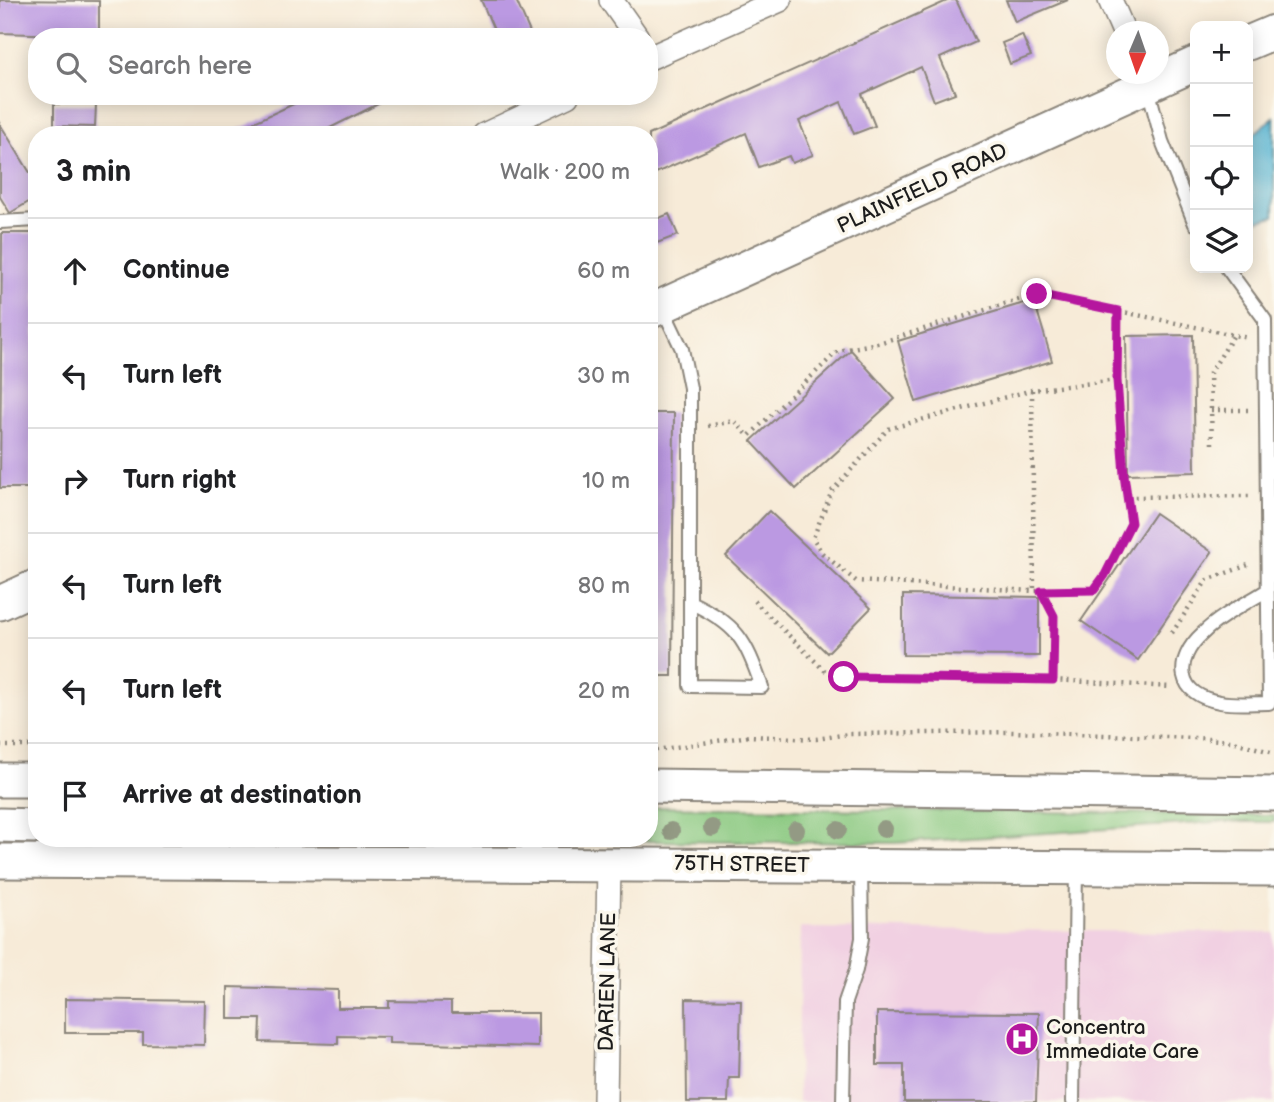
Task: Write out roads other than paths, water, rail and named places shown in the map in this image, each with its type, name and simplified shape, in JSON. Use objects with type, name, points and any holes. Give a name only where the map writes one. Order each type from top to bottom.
[{"type":"main road","points":[[1253,41],[1274,32]]},
{"type":"main road","name":"PLAINFIELD ROAD","points":[[1169,72],[1190,65]]},
{"type":"main road","name":"PLAINFIELD ROAD","points":[[658,308],[1133,84]]},
{"type":"main road","points":[[0,603],[28,590]]},
{"type":"main road","points":[[0,780],[28,780]]},
{"type":"main road","points":[[658,786],[1274,794]]},
{"type":"main road","points":[[0,825],[28,826]]},
{"type":"main road","name":"75TH STREET","points":[[0,861],[1274,869]]},
{"type":"street","points":[[611,0],[631,28]]},
{"type":"street","points":[[658,53],[780,0]]},
{"type":"street","points":[[1110,0],[1119,21]]},
{"type":"street","points":[[503,126],[548,105]]},
{"type":"street","name":"DARIEN LANE","points":[[605,1102],[609,863]]},
{"type":"lane","points":[[1145,84],[1162,141],[1190,211]]},
{"type":"lane","points":[[0,222],[28,220]]},
{"type":"lane","points":[[1231,273],[1265,320],[1269,703],[1220,703],[1202,697],[1189,688],[1182,673],[1183,659],[1190,646],[1205,631],[1266,591]]},
{"type":"lane","points":[[658,313],[688,370],[690,686],[762,687],[747,645],[719,615],[690,602]]},
{"type":"lane","points":[[842,1102],[845,1002],[856,970],[862,938],[861,865]]},
{"type":"lane","points":[[1073,1102],[1076,867]]},
{"type":"water","points":[[1274,117],[1274,216],[1253,222],[1253,147],[1253,135]]},
{"type":"place","name":"Concentra Immediate Care","points":[[1022,1039]]}]
